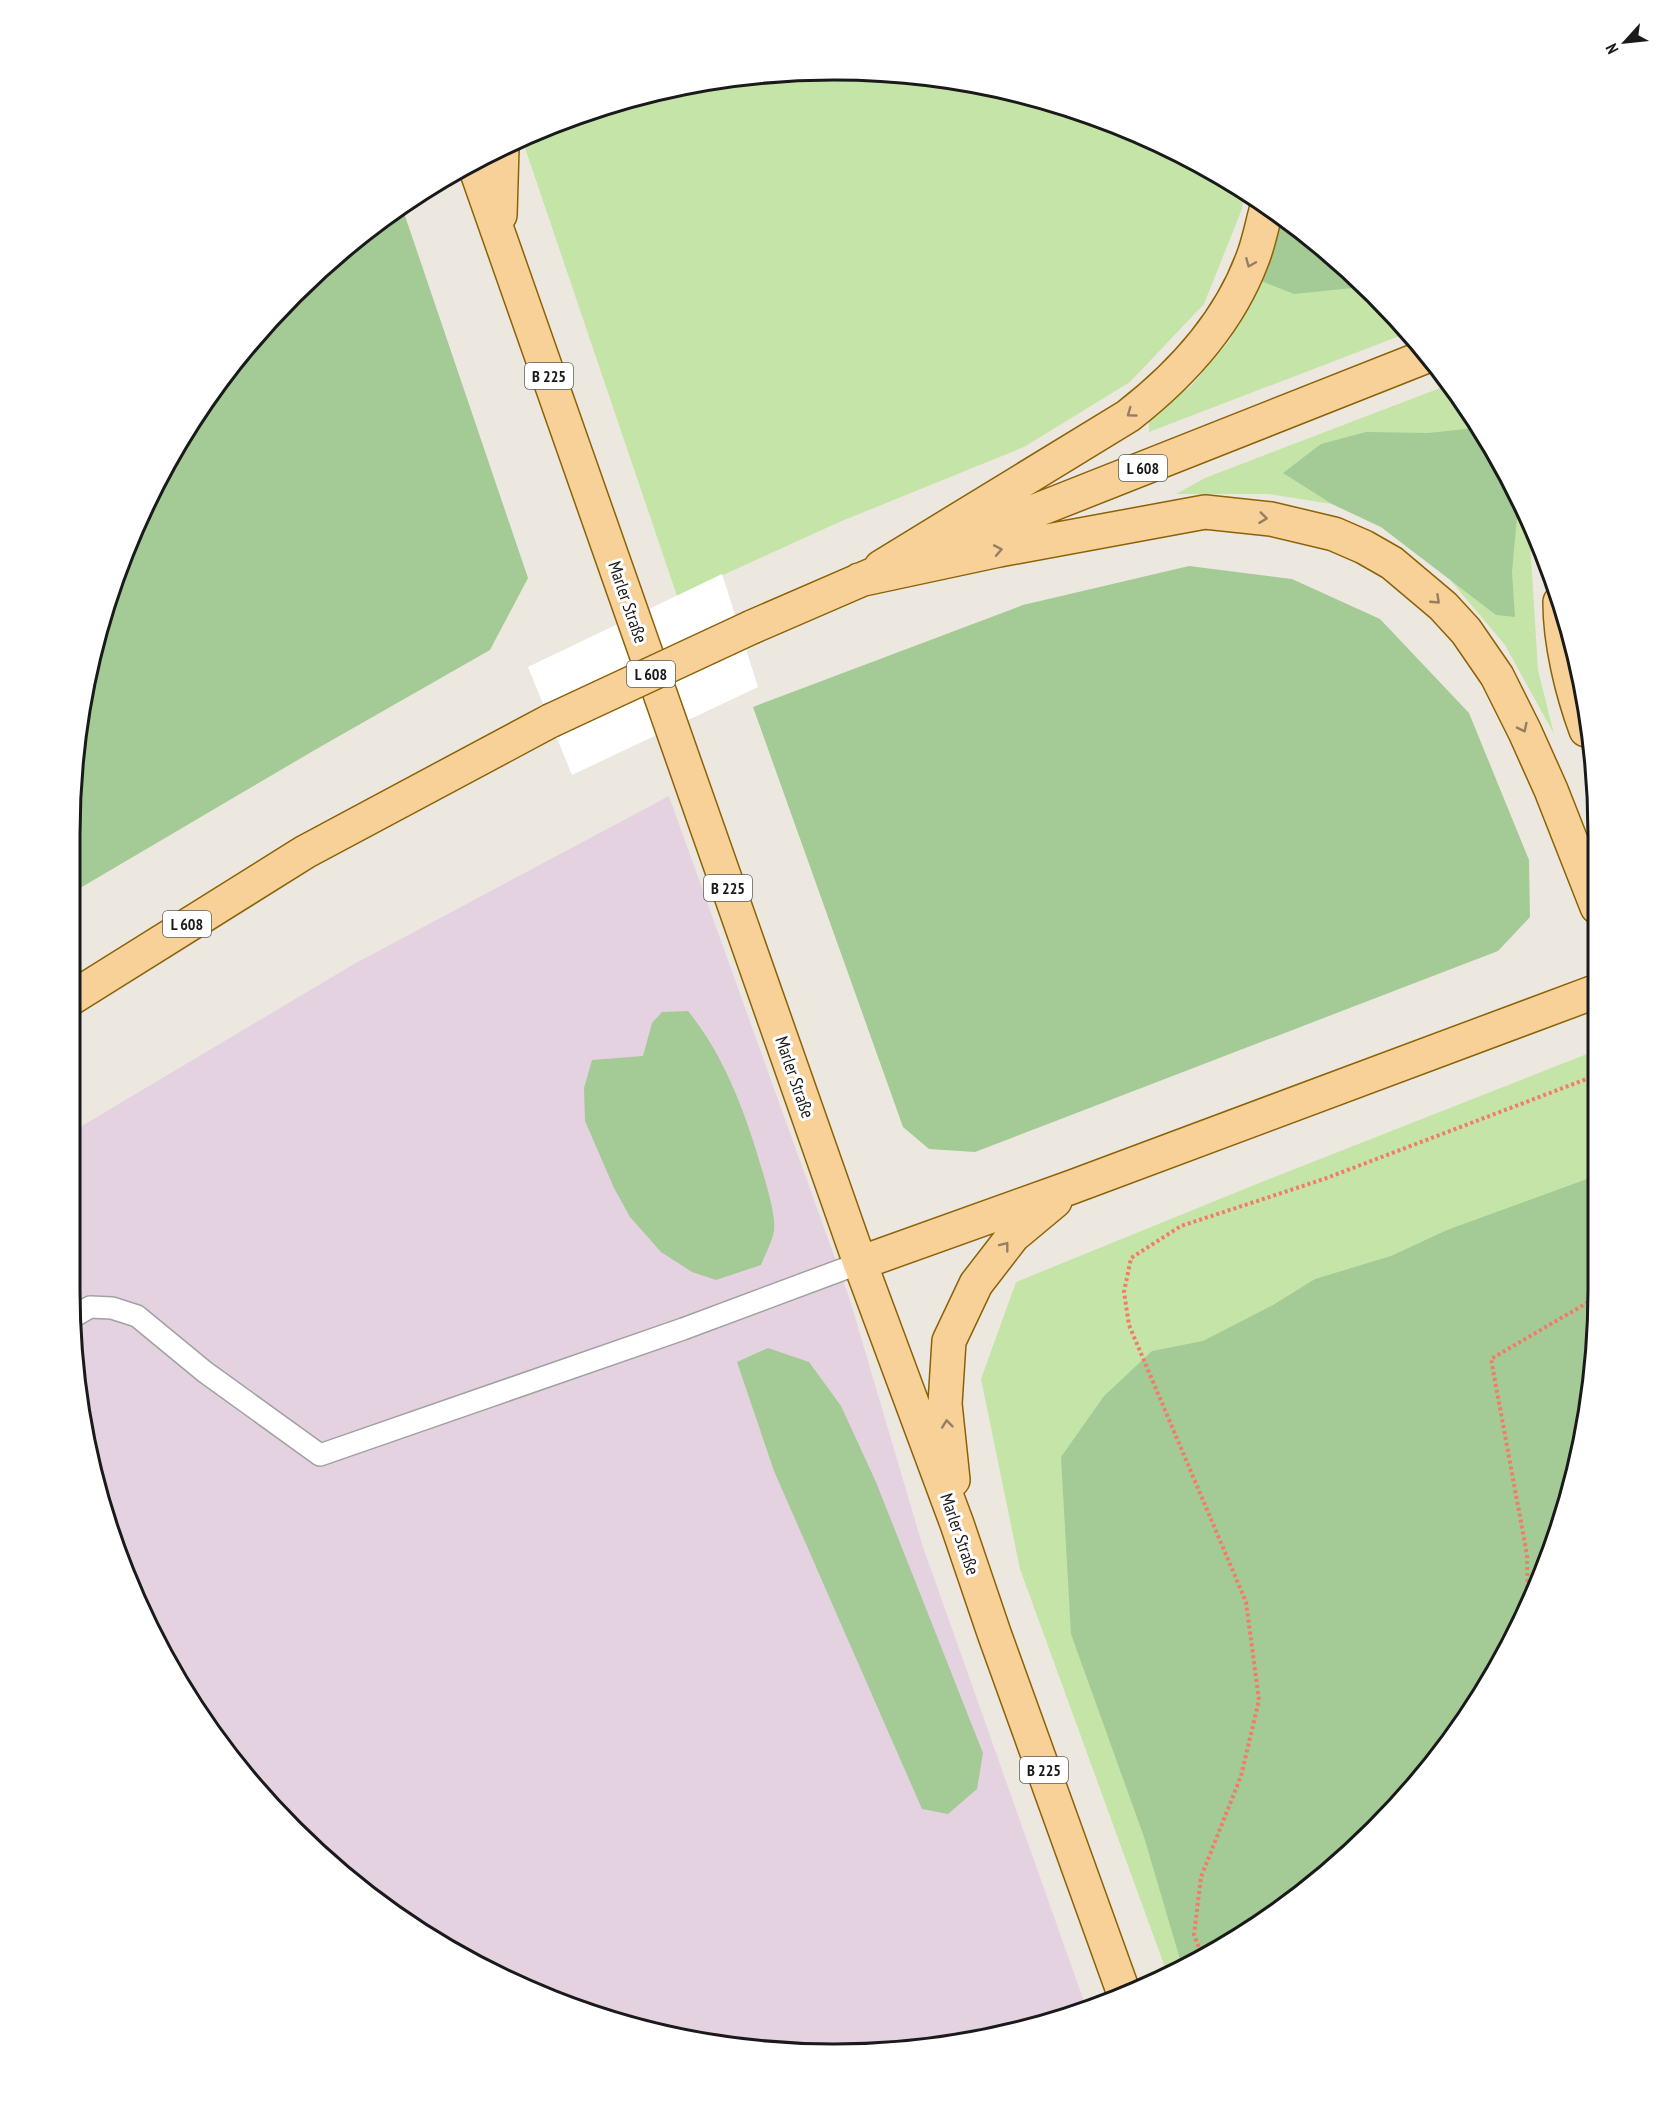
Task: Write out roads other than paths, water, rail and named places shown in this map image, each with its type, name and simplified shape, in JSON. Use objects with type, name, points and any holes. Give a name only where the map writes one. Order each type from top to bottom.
[{"type":"main road","points":[[500,238],[502,156]]},
{"type":"main road","name":"Marler Straße","points":[[476,170],[860,1263],[957,1524],[1122,1987]]},
{"type":"main road","points":[[859,580],[1128,416],[1154,396],[1179,372],[1222,321],[1252,260],[1265,216]]},
{"type":"main road","name":"L 608","points":[[80,993],[305,852],[550,721],[859,580],[1419,359]]},
{"type":"main road","points":[[859,580],[999,550],[1205,512],[1271,519],[1334,534],[1392,563],[1443,606],[1466,631],[1497,676],[1526,732],[1588,884]]},
{"type":"main road","points":[[1572,680],[1574,695]]},
{"type":"main road","points":[[860,1263],[1072,1187],[1588,994]]},
{"type":"main road","points":[[957,1524],[945,1404],[949,1341],[976,1284],[1013,1236],[1072,1187]]},
{"type":"lane","points":[[80,1313],[90,1307],[112,1308],[137,1316],[205,1372],[320,1455],[683,1329],[860,1263]]}]
